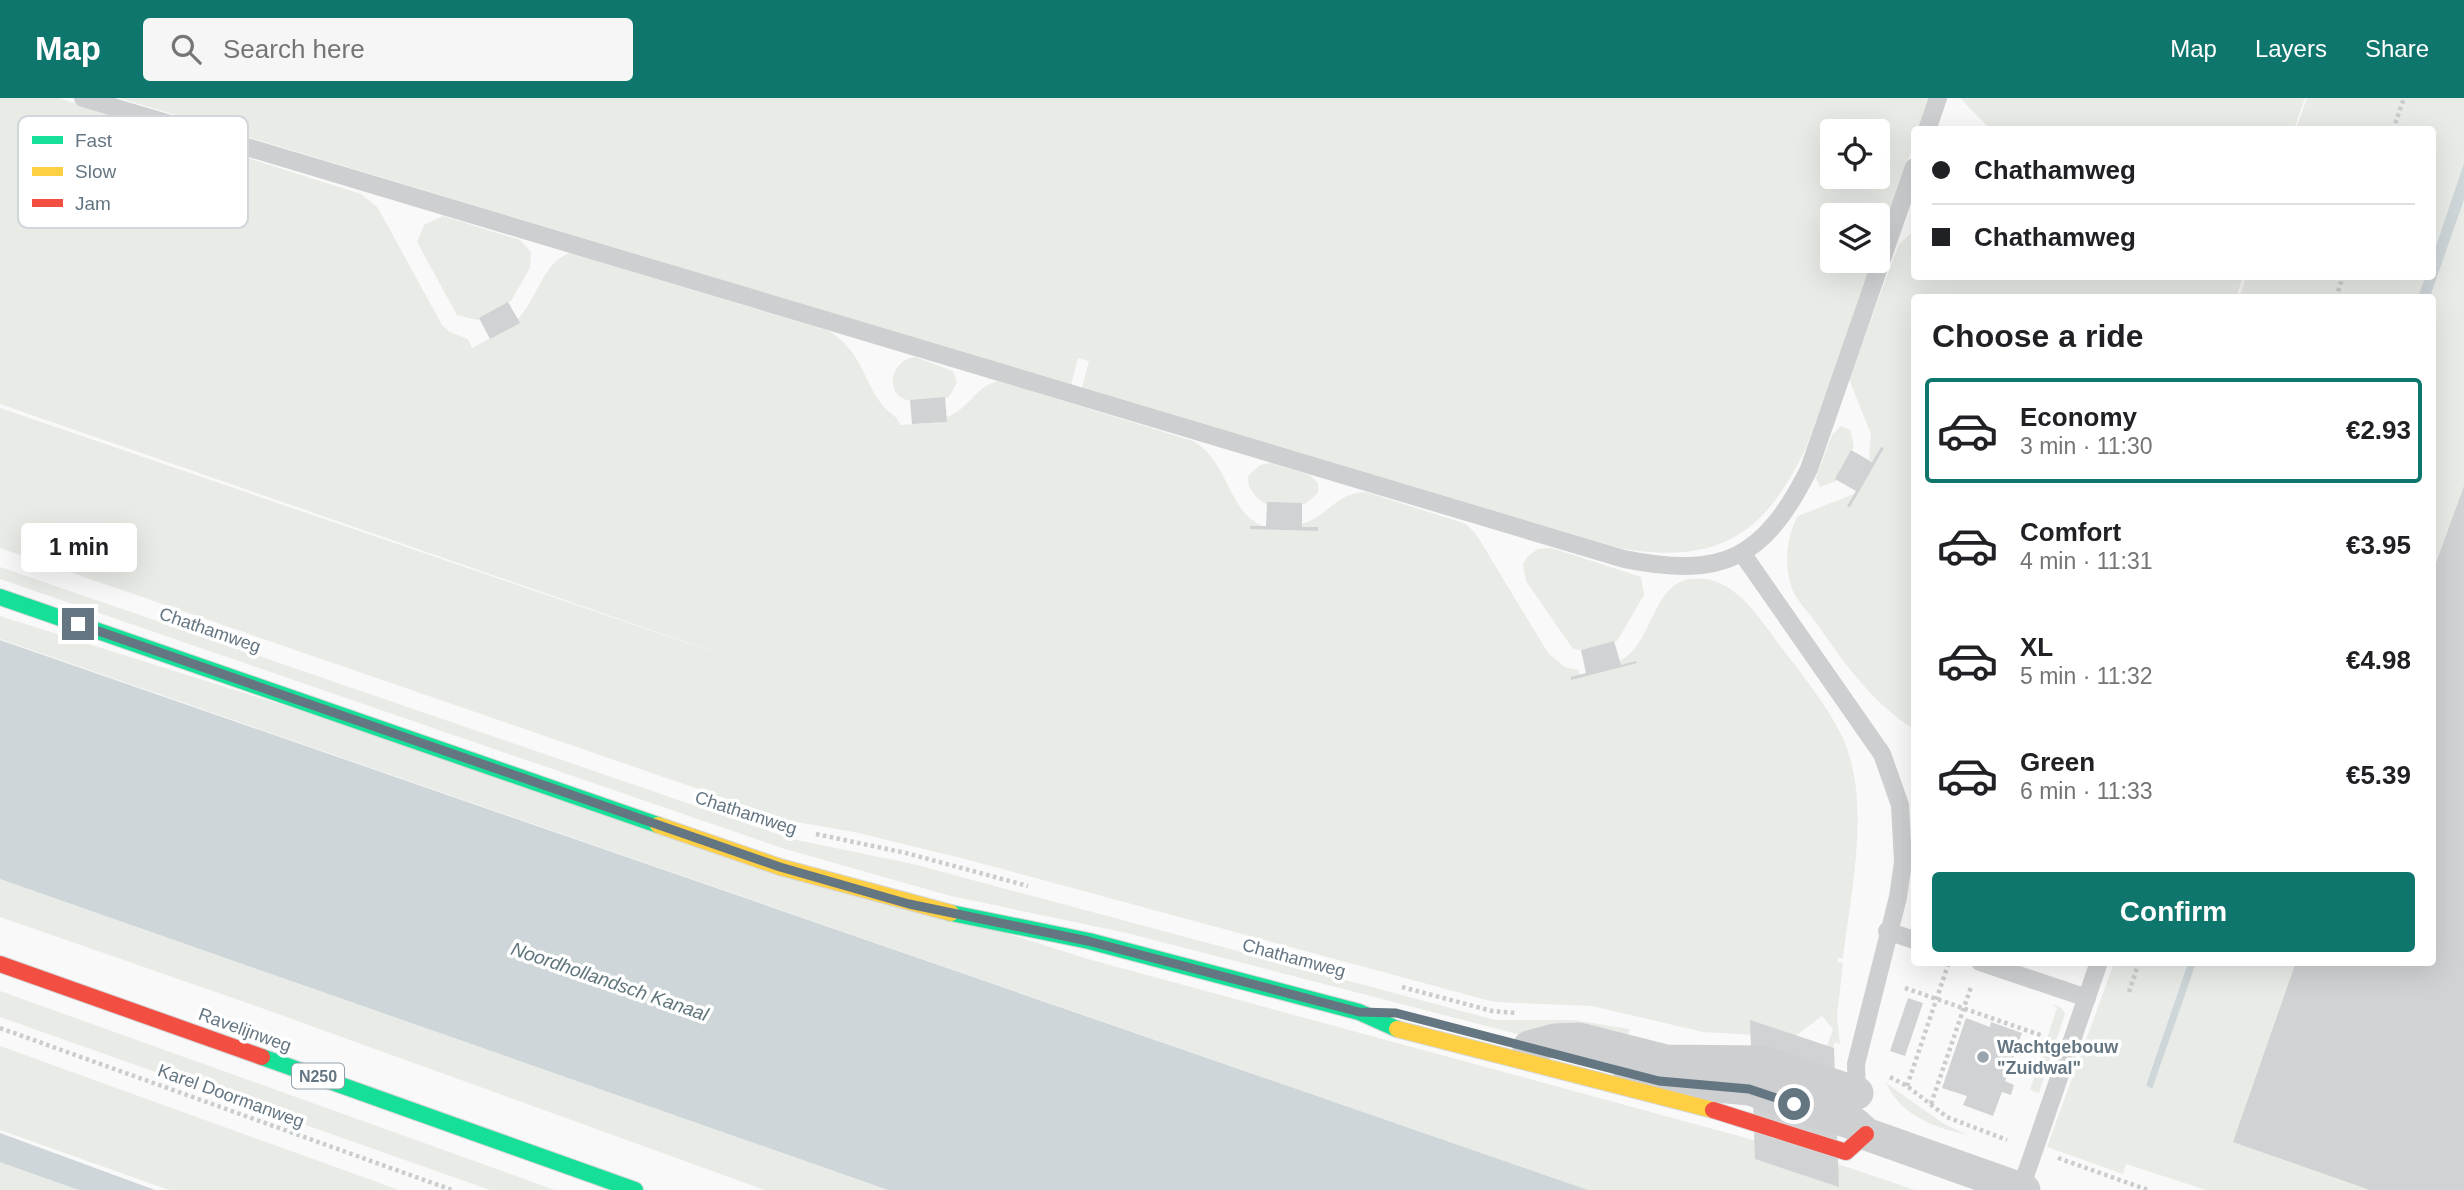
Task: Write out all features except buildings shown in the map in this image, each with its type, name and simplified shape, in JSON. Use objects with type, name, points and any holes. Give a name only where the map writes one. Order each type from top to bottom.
[{"type":"street","name":"Chathamweg","points":[[0,597],[792,871],[929,909],[1088,941],[1359,1012],[1392,1028],[1680,1104],[1732,1114],[1846,1152],[1866,1134]]},
{"type":"street","name":"Ravelijnweg","points":[[0,964],[635,1190]]},
{"type":"street","name":"Chathamweg","points":[[1359,1012],[1396,1013],[1659,1081],[1749,1089],[1855,1124],[1866,1134],[2022,1189]]},
{"type":"street","name":"Chathamweg","points":[[1528,1047],[1555,1041],[1579,1040],[1666,1061],[1763,1062],[1856,1078]]},
{"type":"lane","points":[[83,98],[143,116]]},
{"type":"lane","points":[[1928,126],[1938,98]]},
{"type":"lane","points":[[248,147],[1624,559],[1683,567],[1721,562],[1742,553],[1772,530],[1792,502],[1809,469],[1911,176]]},
{"type":"lane","points":[[1742,553],[1882,754],[1900,805],[1903,862],[1898,897],[1875,978],[1856,1078],[1866,1134]]},
{"type":"lane","points":[[1888,931],[1911,939]]},
{"type":"lane","points":[[2022,1189],[2098,966]]},
{"type":"lane","points":[[1978,968],[2087,998]]},
{"type":"path","points":[[2394,126],[2404,98]]},
{"type":"path","name":"Chathamweg","points":[[808,833],[869,844],[1034,888]]},
{"type":"path","points":[[1907,1086],[1948,966]]},
{"type":"path","points":[[2129,992],[2138,966]]},
{"type":"path","points":[[1930,1105],[1978,968]]},
{"type":"path","points":[[1875,978],[2043,1035]]},
{"type":"path","points":[[1399,986],[1509,1013]]},
{"type":"path","name":"Karel Doormanweg","points":[[0,1028],[452,1190]]},
{"type":"path","points":[[1856,1078],[1907,1086],[1930,1105],[1964,1125],[2007,1140]]},
{"type":"path","points":[[2054,1157],[2148,1190]]},
{"type":"shaded area","points":[[0,98],[59,98],[116,116],[18,116],[18,228],[248,228],[248,158],[361,194],[378,208],[442,325],[450,332],[468,339],[472,348],[519,323],[518,319],[553,264],[570,253],[829,331],[849,348],[883,406],[900,425],[946,422],[946,417],[960,410],[983,388],[998,381],[1193,441],[1214,461],[1242,510],[1263,526],[1301,527],[1301,524],[1311,521],[1346,496],[1366,492],[1466,524],[1476,534],[1548,653],[1565,667],[1578,670],[1580,675],[1620,665],[1619,661],[1639,643],[1667,592],[1677,584],[1690,579],[1715,582],[1737,594],[1755,612],[1833,719],[1850,758],[1856,785],[1857,844],[1843,958],[1838,958],[1838,962],[1843,963],[1837,1016],[1840,1044],[1835,1042],[1833,1048],[1827,1046],[1833,1029],[1822,1016],[1794,1037],[1703,1032],[1592,1006],[1494,1002],[965,859],[854,832],[791,821],[0,548],[0,408],[798,681],[0,404]]},
{"type":"shaded area","points":[[119,98],[1929,98],[1920,126],[1911,126],[1911,151],[1890,214],[1890,203],[1820,203],[1820,273],[1870,273],[1806,448],[1790,478],[1756,522],[1736,536],[1713,546],[1687,552],[1623,549],[1082,388],[1089,361],[1078,358],[1071,385],[248,137],[248,116],[179,116]]},
{"type":"shaded area","points":[[1960,98],[2305,98],[2295,126],[1987,126]]},
{"type":"shaded area","points":[[2307,98],[2464,98],[2464,163],[2436,246],[2436,126],[2297,126]]},
{"type":"shaded area","points":[[2464,200],[2464,1190],[2206,1190],[2126,1164],[2123,1174],[2047,1147],[2113,966],[2187,966],[2146,1084],[2151,1089],[2195,966],[2436,966],[2436,294],[2431,294]]},
{"type":"shaded area","points":[[443,216],[520,240],[531,252],[530,268],[511,301],[478,320],[457,315],[417,242],[424,225]]},
{"type":"shaded area","points":[[1911,234],[1911,280],[2242,280],[2237,294],[1911,294],[1911,727],[1872,695],[1838,654],[1794,593],[1787,562],[1791,533],[1798,516],[1854,494],[1873,462],[1869,459],[1871,434],[1849,379],[1899,244]]},
{"type":"shaded area","points":[[2245,280],[2424,280],[2419,294],[2240,294]]},
{"type":"shaded area","points":[[915,357],[953,371],[957,382],[949,397],[938,400],[906,400],[899,396],[893,383],[896,369],[907,359]]},
{"type":"shaded area","points":[[1841,426],[1850,430],[1854,446],[1836,481],[1820,487],[1816,478],[1832,435]]},
{"type":"shaded area","points":[[1270,463],[1310,475],[1318,483],[1318,493],[1305,504],[1266,504],[1258,499],[1249,487],[1248,476],[1260,465]]},
{"type":"shaded area","points":[[1552,548],[1641,577],[1644,595],[1617,641],[1580,650],[1573,649],[1526,581],[1523,564],[1528,556],[1538,549]]},
{"type":"shaded area","points":[[0,567],[792,839],[913,864],[1495,1020],[1573,1020],[1630,1029],[1626,1040],[1521,1035],[1127,933],[951,896],[785,849],[0,579]]},
{"type":"shaded area","points":[[0,616],[1088,959],[1820,1158],[1915,1190],[1588,1190],[0,639]]},
{"type":"shaded area","points":[[0,879],[888,1190],[765,1190],[256,1006],[0,917]]},
{"type":"shaded area","points":[[0,991],[555,1190],[490,1190],[0,1017]]},
{"type":"shaded area","points":[[2052,1004],[2062,1008],[2065,1014],[2039,1093],[2030,1090],[2057,1008]]},
{"type":"shaded area","points":[[0,1046],[399,1190],[169,1190],[0,1130]]},
{"type":"shaded area","points":[[1886,1083],[1944,1124],[1968,1135],[1931,1124],[1910,1112],[1900,1104]]},
{"type":"shaded area","points":[[0,1161],[82,1190],[0,1190]]},
{"type":"water","points":[[2464,163],[2464,200],[2436,280],[2436,246]]},
{"type":"water","points":[[2424,280],[2436,280],[2431,294],[2419,294]]},
{"type":"water","name":"Noordhollandsch Kanaal","points":[[0,640],[1588,1190],[888,1190],[0,879]]},
{"type":"water","points":[[2187,966],[2195,966],[2152,1089],[2146,1085]]},
{"type":"water","points":[[0,1133],[155,1190],[79,1190],[0,1162]]},
{"type":"traffic: fast","points":[[0,597],[658,825]]},
{"type":"traffic: fast","points":[[951,913],[1089,941],[1359,1012],[1397,1029]]},
{"type":"traffic: fast","points":[[262,1057],[635,1190]]},
{"type":"traffic: slow","points":[[658,825],[780,867],[951,913]]},
{"type":"traffic: slow","points":[[1397,1029],[1713,1110]]},
{"type":"traffic: jam","points":[[0,964],[262,1057]]},
{"type":"traffic: jam","points":[[1713,1110],[1846,1152],[1866,1134]]},
{"type":"place","name":"Wachtgebouw \"Zuidwal\"","points":[[1983,1057]]},
{"type":"route","points":[[78,624],[780,867],[888,899],[1139,953],[1359,1012],[1396,1013],[1659,1081],[1749,1089],[1794,1104]]}]
